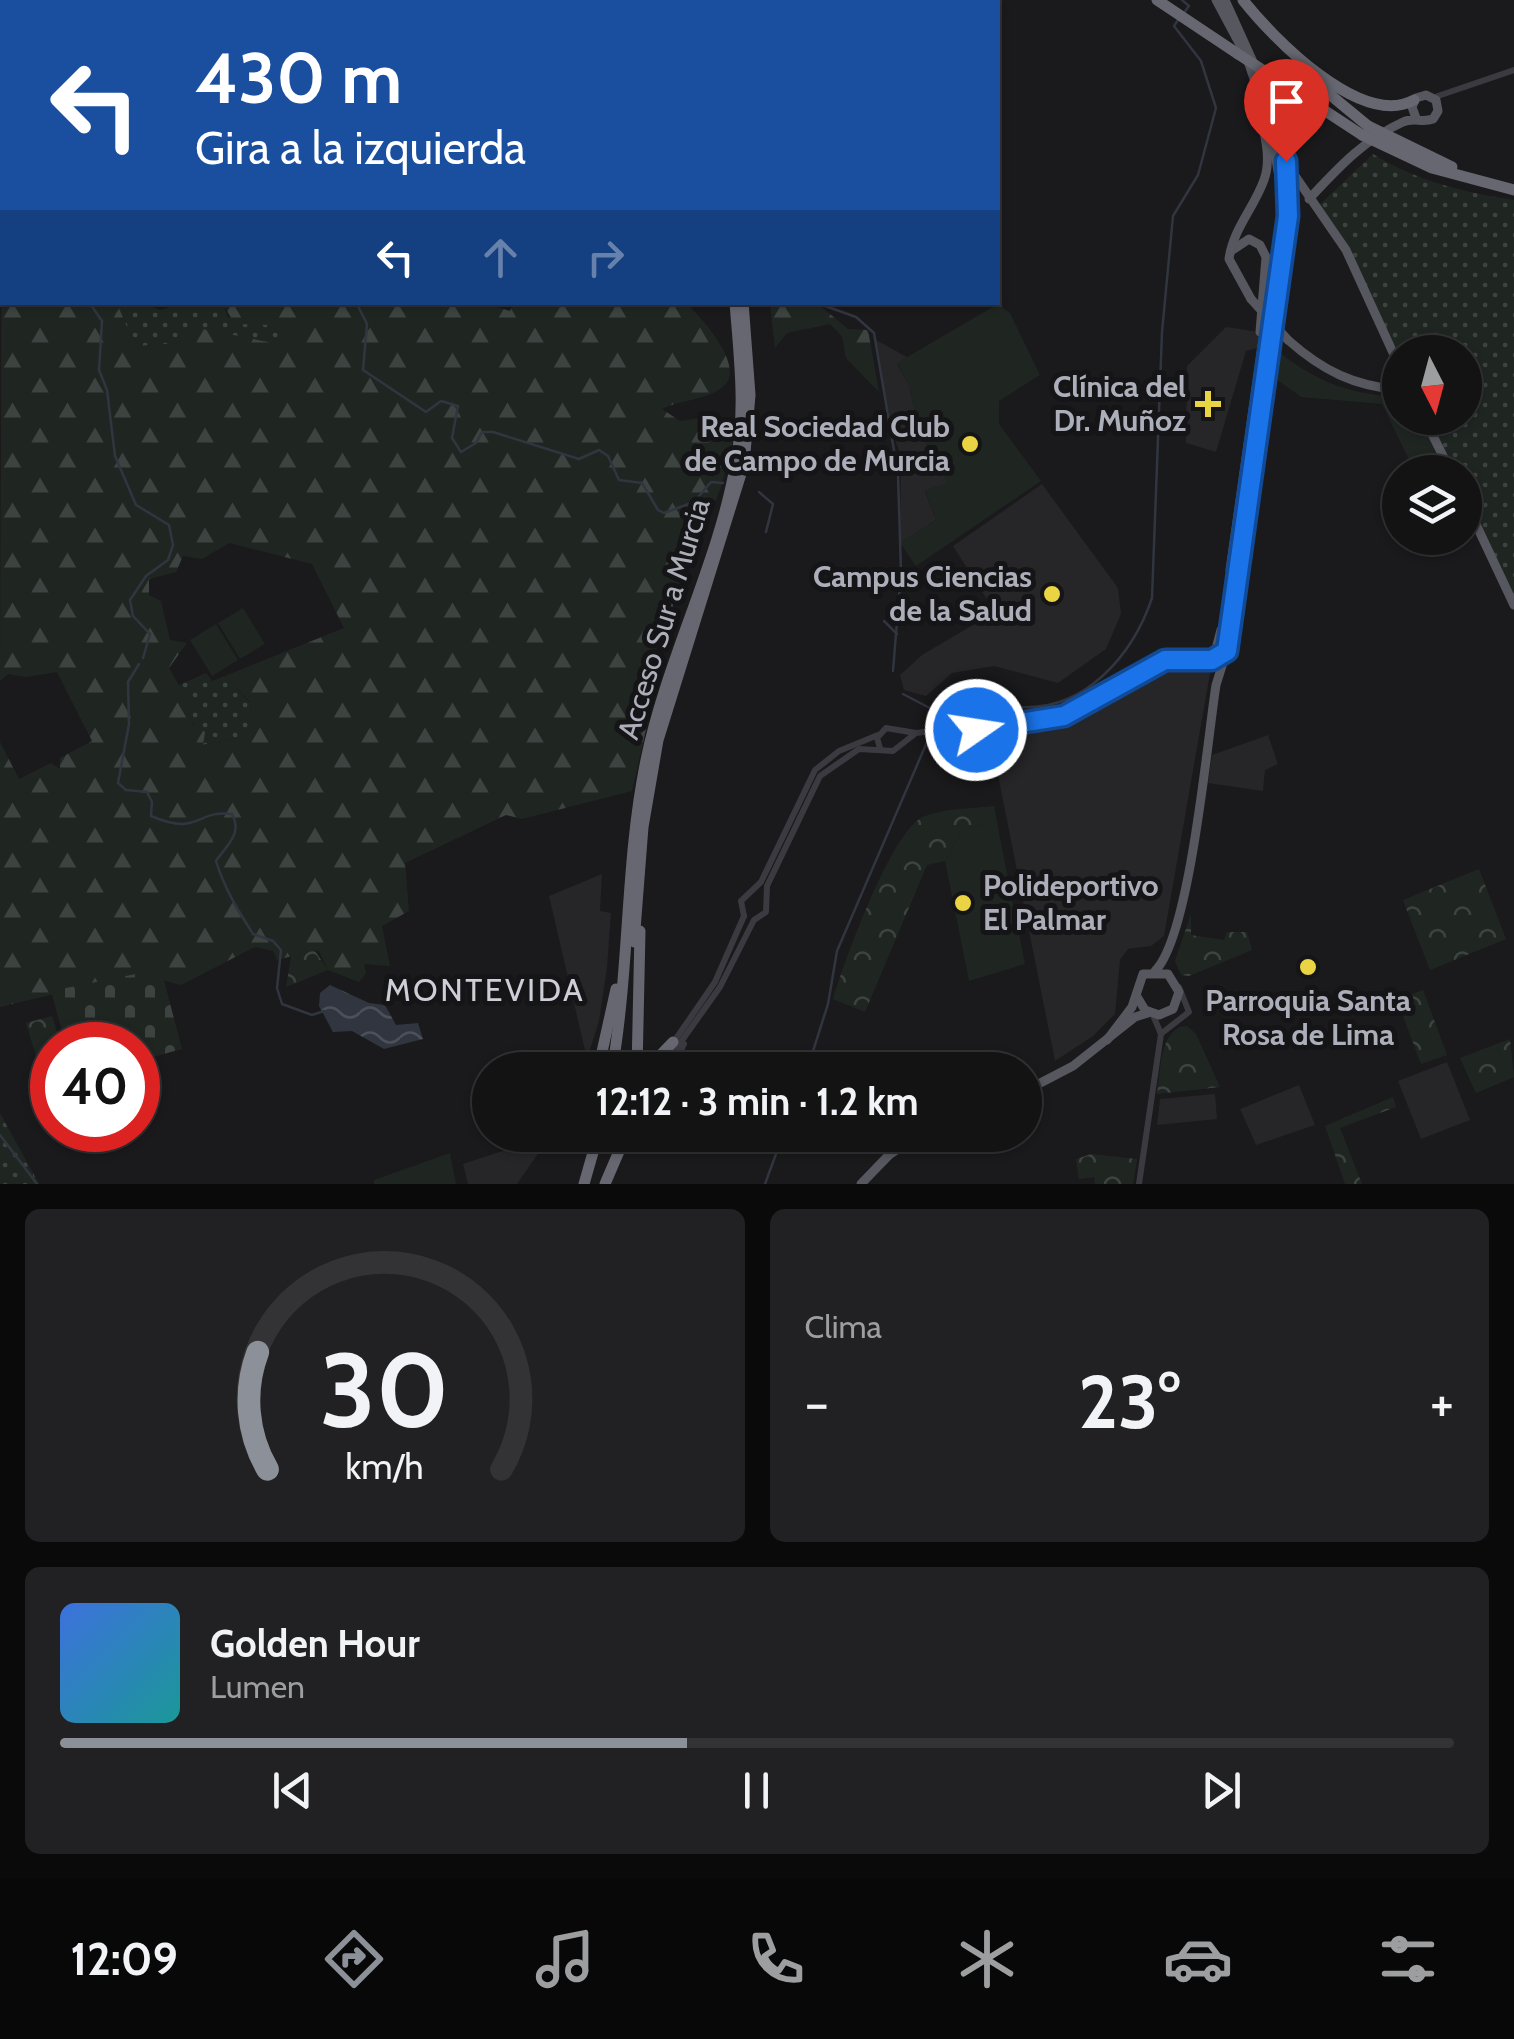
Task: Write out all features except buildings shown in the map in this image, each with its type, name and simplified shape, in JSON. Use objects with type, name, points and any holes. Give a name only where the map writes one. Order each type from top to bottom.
[{"type":"highway","points":[[1157,0],[1272,76],[1432,168],[1514,190]]},
{"type":"highway","points":[[1242,0],[1285,47],[1324,80],[1376,101],[1414,109]]},
{"type":"highway","points":[[1242,0],[1312,83],[1365,131],[1429,158],[1514,182]]},
{"type":"highway","name":"Acceso Sur a Murcia","points":[[617,1052],[637,814],[651,736],[736,462],[742,395],[735,305]]},
{"type":"highway","name":"Acceso Sur a Murcia","points":[[618,1052],[646,802],[664,718],[730,521],[744,464],[750,396],[743,305]]},
{"type":"highway","points":[[638,888],[640,1052]]},
{"type":"highway","points":[[603,1052],[612,1020],[628,911]]},
{"type":"highway","points":[[660,1052],[673,1042]]},
{"type":"highway","points":[[584,1184],[596,1152]]},
{"type":"highway","points":[[592,1184],[599,1152]]},
{"type":"highway","points":[[605,1184],[619,1152]]},
{"type":"main road","points":[[1216,0],[1254,80],[1278,152],[1283,201],[1242,509]]},
{"type":"main road","points":[[1224,0],[1249,46],[1293,176],[1346,250],[1385,335]]},
{"type":"main road","points":[[1254,80],[1268,159],[1264,180],[1236,232],[1229,259],[1251,299],[1288,340],[1328,372],[1382,385]]},
{"type":"main road","points":[[1309,199],[1337,166],[1400,123],[1423,95],[1435,101],[1430,120],[1414,109]]},
{"type":"main road","points":[[1042,1082],[1065,1071],[1135,1018],[1175,1006],[1178,919],[1288,216],[1282,141]]},
{"type":"main road","points":[[1288,216],[1298,195],[1309,199]]},
{"type":"main road","points":[[1229,259],[1232,248],[1248,240],[1260,245],[1266,257],[1260,361]]},
{"type":"main road","points":[[1482,537],[1514,605]]},
{"type":"main road","points":[[1106,1040],[1136,995],[1140,978],[1155,971],[1164,960],[1178,919]]},
{"type":"main road","points":[[1155,971],[1175,981]]},
{"type":"main road","points":[[1136,995],[1141,1006],[1152,1014]]},
{"type":"main road","points":[[861,1184],[893,1152]]},
{"type":"street","points":[[1435,101],[1514,70]]},
{"type":"street","points":[[989,724],[1068,715],[1168,658],[1220,653]]},
{"type":"street","points":[[668,1052],[715,982],[744,916],[741,902],[754,893],[815,770],[838,751],[886,728],[918,733],[975,724],[982,717],[989,724]]},
{"type":"street","points":[[975,724],[984,732],[989,724]]},
{"type":"street","points":[[896,730],[901,742]]},
{"type":"street","points":[[673,1052],[720,987],[754,920],[766,912],[764,898],[820,776],[853,752],[880,748],[894,751],[918,733]]},
{"type":"street","points":[[878,735],[880,748]]},
{"type":"street","points":[[754,893],[764,898]]},
{"type":"street","points":[[744,916],[754,920]]},
{"type":"street","points":[[1162,1034],[1186,1017],[1189,1007],[1175,981]]},
{"type":"street","points":[[1139,1184],[1162,1034],[1152,1014]]},
{"type":"street","points":[[680,1052],[691,1029]]},
{"type":"street","points":[[612,1168],[623,1152]]},
{"type":"shaded area","name":"Clínica del Dr. Muñoz","points":[[1226,327],[1259,332],[1257,348],[1246,351],[1216,452],[1186,443],[1187,366]]},
{"type":"shaded area","points":[[876,340],[907,357],[897,364],[909,385],[920,433],[949,483],[925,491],[936,520],[900,543],[901,455],[890,427]]},
{"type":"shaded area","name":"Campus Ciencias de la Salud","points":[[1042,484],[1118,588],[1121,614],[1106,649],[1058,683],[994,666],[952,673],[926,696],[904,690],[900,675],[922,655],[995,612],[953,546]]},
{"type":"shaded area","points":[[1172,664],[1211,668],[1164,936],[1151,946],[1128,949],[1120,960],[1115,1014],[1093,1036],[1055,1061],[991,740],[994,726],[1068,721],[1145,674]]},
{"type":"shaded area","points":[[1268,735],[1278,764],[1265,770],[1263,791],[1208,783],[1212,755]]},
{"type":"shaded area","points":[[602,874],[600,911],[611,913],[599,1021],[589,1052],[585,1052],[549,896]]},
{"type":"shaded area","points":[[1447,1062],[1470,1120],[1421,1139],[1398,1081]]},
{"type":"shaded area","points":[[1299,1085],[1315,1125],[1256,1145],[1240,1109]]},
{"type":"shaded area","points":[[1215,1094],[1217,1119],[1157,1125],[1160,1099]]},
{"type":"shaded area","points":[[500,1152],[539,1152],[517,1184],[468,1184],[463,1164]]},
{"type":"green space","points":[[1373,154],[1441,184],[1514,200],[1514,603],[1482,536],[1482,455],[1442,455],[1432,435],[1482,435],[1482,335],[1385,335],[1346,250],[1316,208]]},
{"type":"green space","points":[[2,305],[118,305],[130,335],[141,346],[183,343],[187,330],[198,328],[283,345],[284,338],[273,325],[235,324],[224,306],[218,305],[492,305],[510,311],[512,305],[688,305],[727,357],[728,380],[720,389],[662,409],[680,421],[707,417],[734,438],[721,487],[638,692],[650,712],[632,791],[522,819],[506,815],[405,863],[409,911],[382,926],[390,966],[364,964],[366,973],[359,982],[328,970],[319,951],[288,947],[292,956],[277,960],[273,951],[255,947],[181,985],[163,980],[160,969],[0,1007],[0,742],[19,779],[51,763],[60,769],[60,758],[92,741],[57,672],[26,677],[8,674],[0,681]],"holes":[[[229,543],[312,564],[344,628],[225,676],[250,702],[251,720],[242,737],[203,745],[205,732],[193,725],[192,708],[169,668],[187,643],[170,640],[161,601],[149,595],[149,579],[176,572],[183,556],[202,559]]]},
{"type":"green space","points":[[118,305],[149,305],[160,310],[176,305],[224,306],[228,317],[273,325],[284,338],[283,346],[198,328],[184,343],[141,346],[130,335]]},
{"type":"green space","points":[[770,305],[819,305],[848,329],[868,330],[879,392],[846,358],[842,336],[830,324],[787,333],[775,348]]},
{"type":"green space","name":"Real Sociedad Club de Campo de Murcia","points":[[999,305],[1010,313],[1040,375],[999,401],[999,424],[1041,481],[916,566],[900,543],[936,520],[925,490],[948,483],[920,433],[909,385],[897,363]]},
{"type":"green space","points":[[1270,344],[1299,367],[1330,383],[1382,395],[1382,404],[1301,397],[1265,371]]},
{"type":"green space","points":[[1397,435],[1429,435],[1438,455],[1407,455]]},
{"type":"green space","points":[[243,608],[265,644],[240,659],[218,623]]},
{"type":"green space","points":[[216,624],[238,660],[212,676],[190,640]]},
{"type":"green space","points":[[206,673],[212,681],[225,676],[250,703],[251,720],[242,737],[202,745],[179,685]]},
{"type":"green space","points":[[994,806],[997,822],[963,829],[945,861],[927,865],[865,1012],[833,999],[870,900],[910,827],[931,814]]},
{"type":"green space","points":[[997,822],[1025,964],[969,981],[945,861],[963,829]]},
{"type":"green space","points":[[1479,869],[1506,939],[1430,970],[1403,900]]},
{"type":"green space","points":[[1191,914],[1191,935],[1224,940],[1227,932],[1247,932],[1252,950],[1189,976],[1181,975],[1175,961]]},
{"type":"green space","points":[[311,945],[328,970],[286,987],[291,957],[287,946]]},
{"type":"green space","points":[[161,969],[182,1049],[160,1055],[160,1022],[60,1022],[51,991]]},
{"type":"green space","points":[[1423,990],[1447,1055],[1421,1064],[1397,1000]]},
{"type":"green space","points":[[52,1016],[54,1022],[30,1022],[30,1036],[26,1023]]},
{"type":"green space","points":[[1187,1026],[1196,1034],[1220,1087],[1157,1094],[1166,1042],[1171,1034]]},
{"type":"green space","points":[[1510,1039],[1514,1077],[1476,1093],[1460,1058]]},
{"type":"green space","points":[[1393,1097],[1396,1107],[1340,1128],[1362,1184],[1345,1184],[1325,1126]]},
{"type":"green space","points":[[0,1113],[39,1184],[0,1184]]},
{"type":"green space","points":[[450,1153],[456,1184],[374,1184],[374,1180]]},
{"type":"green space","points":[[1091,1154],[1137,1159],[1133,1184],[1095,1184],[1094,1177],[1079,1179],[1076,1159]]},
{"type":"water","points":[[330,985],[369,1003],[385,1005],[396,1025],[418,1023],[423,1039],[384,1049],[352,1031],[333,1032],[319,1006],[320,993]]},
{"type":"waterway","points":[[1182,0],[1189,6],[1183,14]]},
{"type":"waterway","points":[[934,728],[960,695],[1020,707],[1044,706],[1086,689],[1104,675],[1133,639],[1152,598],[1162,332],[1173,216],[1198,175],[1216,108],[1201,61],[1174,26],[1178,20]]},
{"type":"waterway","points":[[91,305],[102,321],[99,370],[107,390],[115,456],[136,505],[169,525],[173,545],[168,560],[146,576],[130,600],[133,616],[150,634],[143,658]]},
{"type":"waterway","points":[[358,305],[367,324],[363,370],[426,412],[441,401],[458,406],[452,438],[461,452],[476,443],[482,432],[579,459],[599,450],[608,456],[619,480],[642,483],[658,510],[664,513],[694,502],[711,482],[723,483]]},
{"type":"waterway","points":[[822,305],[856,317],[874,333],[898,474],[901,572],[893,671]]},
{"type":"waterway","points":[[759,492],[773,504],[766,532]]},
{"type":"waterway","points":[[884,621],[897,634]]},
{"type":"waterway","points":[[139,664],[128,682],[129,724],[118,783],[126,790],[147,792],[152,802],[151,816],[167,822],[189,823],[211,815],[232,814],[234,834],[216,861],[228,891],[253,934],[273,941],[281,950],[277,988],[282,1004],[312,1015],[324,1011]]},
{"type":"waterway","points":[[903,694],[941,714]]},
{"type":"waterway","points":[[813,1052],[828,1004],[837,951],[930,735]]},
{"type":"waterway","points":[[0,1135],[37,1184]]},
{"type":"waterway","points":[[765,1184],[777,1152]]},
{"type":"place","name":"Clínica del Dr. Muñoz","points":[[1208,404]]},
{"type":"place","name":"Real Sociedad Club de Campo de Murcia","points":[[970,444]]},
{"type":"place","name":"Campus Ciencias de la Salud","points":[[1052,594]]},
{"type":"place","name":"Polideportivo El Palmar","points":[[963,903]]},
{"type":"place","name":"Parroquia Santa Rosa de Lima","points":[[1308,967]]},
{"type":"district","name":"MONTEVIDA","points":[[485,990]]},
{"type":"route","points":[[976,730],[984,732],[990,726],[1009,721],[1064,716],[1165,660],[1212,660],[1227,651],[1288,216],[1286,161]]}]
